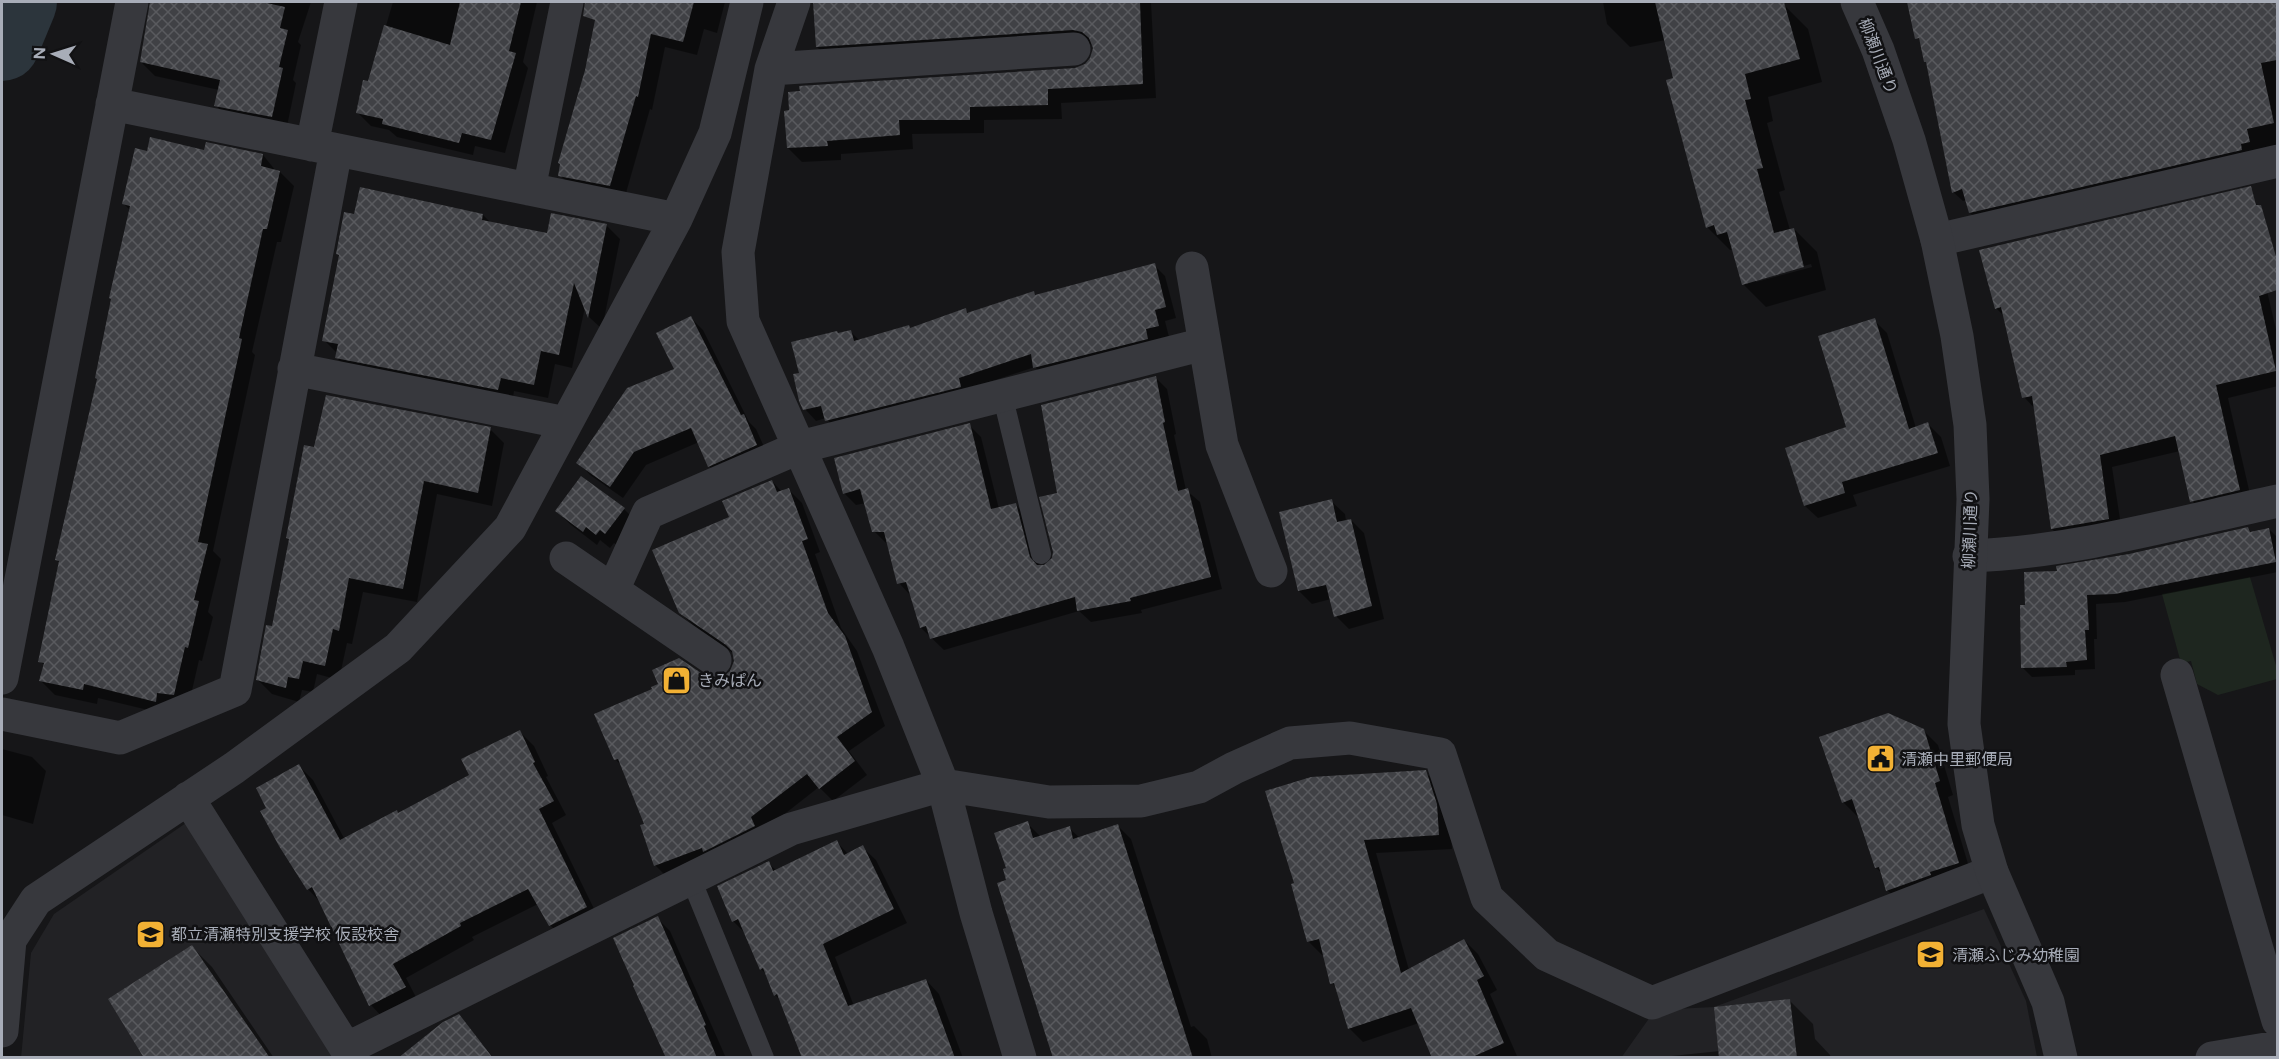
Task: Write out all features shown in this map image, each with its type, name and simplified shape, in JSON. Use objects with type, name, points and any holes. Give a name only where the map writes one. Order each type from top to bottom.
[{"type":"street","points":[[2,678],[132,2]]},
{"type":"street","points":[[2,714],[120,738],[235,690],[294,369],[324,147],[340,2]]},
{"type":"street","points":[[529,189],[567,2]]},
{"type":"street","points":[[2,1031],[10,940],[36,900],[234,768],[398,648],[510,528],[676,219],[715,133],[747,2]]},
{"type":"street","points":[[794,2],[771,69],[738,252],[743,321],[888,647],[943,785],[976,913],[1020,1058]]},
{"type":"street","name":"柳瀬川通り","points":[[1857,2],[1878,50],[1905,129],[1937,240],[1957,336],[1970,425],[1973,499],[1964,724],[1978,825],[1992,872],[2048,1002],[2061,1058]]},
{"type":"street","points":[[771,69],[1074,49]]},
{"type":"street","points":[[112,104],[676,219]]},
{"type":"street","points":[[1937,240],[2277,161]]},
{"type":"street","points":[[1192,268],[1222,445],[1270,571]]},
{"type":"street","points":[[613,590],[648,513],[800,447],[1204,344]]},
{"type":"street","points":[[294,369],[566,423]]},
{"type":"street","points":[[1969,556],[2071,547],[2277,501]]},
{"type":"street","points":[[566,558],[715,660]]},
{"type":"street","points":[[2177,675],[2277,1021]]},
{"type":"street","points":[[189,798],[349,1053],[791,829],[943,785],[1049,802],[1141,801],[1199,787],[1234,768],[1290,743],[1350,738],[1440,753],[1487,898],[1547,955],[1652,1003],[1992,872]]},
{"type":"street","points":[[2212,1058],[2277,1047]]},
{"type":"lane","points":[[1002,394],[1041,554]]},
{"type":"lane","points":[[691,879],[764,1058]]},
{"type":"shaded area","points":[[2250,577],[2277,669],[2277,679],[2218,695],[2197,684],[2191,661],[2181,663],[2162,594]]},
{"type":"shaded area","name":"都立清瀬特別支援学校 仮設校舎","points":[[186,823],[338,1058],[21,1058],[31,953],[54,914]]},
{"type":"shaded area","name":"清瀬ふじみ幼稚園","points":[[1984,909],[2026,1001],[2037,1057],[1621,1058],[1655,1010],[1714,1007]]},
{"type":"building","points":[[150,2],[262,2],[285,7],[280,28],[288,30],[279,67],[283,68],[272,117],[214,106],[220,80],[140,62]]},
{"type":"building","points":[[460,2],[521,2],[509,51],[516,53],[491,140],[462,133],[459,143],[382,124],[383,119],[356,113],[363,80],[368,81],[384,25],[450,45]]},
{"type":"building","points":[[585,2],[694,2],[683,42],[651,34],[638,97],[636,96],[610,186],[558,176],[560,164],[558,163],[585,70],[595,20],[583,16]]},
{"type":"building","points":[[813,2],[1140,2],[1143,84],[1048,89],[1048,105],[970,107],[970,120],[899,120],[900,135],[827,141],[828,146],[787,148],[784,111],[789,110],[788,92],[800,91],[799,86],[1075,68],[1085,64],[1093,48],[1089,38],[1082,32],[1073,30],[816,47]]},
{"type":"building","points":[[1655,2],[1784,2],[1800,59],[1745,74],[1751,99],[1745,100],[1763,168],[1757,169],[1774,233],[1794,228],[1804,267],[1742,285],[1727,232],[1717,235],[1714,225],[1706,228],[1666,80],[1673,78]]},
{"type":"building","points":[[1907,2],[2277,2],[2277,60],[2261,63],[2274,123],[2247,129],[2250,142],[2241,144],[2242,150],[1969,213],[1962,189],[1952,193],[1926,62],[1924,62],[1919,38],[1915,39]]},
{"type":"building","points":[[150,137],[204,150],[206,142],[263,154],[261,166],[280,171],[267,229],[263,229],[239,338],[242,339],[198,542],[208,544],[194,600],[199,601],[174,695],[157,693],[156,702],[84,684],[83,690],[39,681],[44,663],[38,662],[59,561],[55,560],[97,379],[95,378],[111,299],[109,298],[130,206],[122,204],[135,148],[147,151]]},
{"type":"building","points":[[2251,186],[2256,205],[2261,205],[2277,260],[2277,290],[2259,296],[2276,371],[2216,385],[2240,490],[2190,502],[2175,436],[2100,455],[2109,519],[2051,529],[2032,396],[2022,398],[2001,307],[1995,309],[1979,250]]},
{"type":"building","points":[[360,187],[483,214],[482,220],[547,233],[551,213],[607,224],[588,318],[574,283],[559,355],[541,351],[534,385],[501,378],[498,390],[335,358],[338,344],[322,341],[339,255],[336,254],[344,212],[354,214]]},
{"type":"building","points":[[1155,263],[1166,307],[1155,310],[1159,326],[1146,329],[1148,339],[1033,368],[1031,354],[959,378],[961,387],[825,421],[821,406],[803,410],[799,401],[793,374],[799,373],[791,342],[851,330],[854,341],[909,325],[910,328],[966,308],[967,313],[1034,291],[1035,295]]},
{"type":"building","points":[[691,316],[741,415],[744,414],[757,445],[708,467],[691,428],[634,452],[610,487],[576,463],[627,388],[674,369],[656,333]]},
{"type":"building","points":[[1875,318],[1909,429],[1928,422],[1938,453],[1842,482],[1845,493],[1804,506],[1785,448],[1846,427],[1818,336]]},
{"type":"building","points":[[1156,376],[1165,422],[1163,423],[1178,491],[1188,488],[1211,577],[1130,598],[1131,601],[1077,611],[1075,597],[930,639],[926,626],[920,628],[906,582],[897,584],[884,532],[872,532],[860,489],[843,494],[834,458],[970,423],[991,509],[1016,503],[1030,557],[1037,565],[1044,565],[1052,558],[1053,552],[1039,497],[1057,493],[1041,405]]},
{"type":"building","points":[[326,395],[491,427],[478,493],[424,481],[403,589],[349,578],[339,631],[333,629],[325,666],[303,661],[299,679],[288,677],[286,688],[256,680],[266,625],[272,626],[304,445],[314,447]]},
{"type":"building","points":[[581,476],[625,508],[605,534],[600,530],[596,535],[586,527],[583,532],[555,511]]},
{"type":"building","points":[[772,480],[777,492],[789,488],[808,539],[802,541],[828,613],[845,636],[872,712],[837,737],[855,761],[819,789],[807,774],[751,817],[755,826],[703,852],[702,848],[654,866],[640,825],[644,824],[618,759],[614,760],[594,714],[652,689],[651,687],[658,684],[652,670],[679,658],[713,679],[723,677],[730,671],[734,661],[732,651],[679,613],[652,550],[729,517],[722,501]]},
{"type":"building","points":[[1332,499],[1337,522],[1351,519],[1372,606],[1334,617],[1326,585],[1298,591],[1279,512]]},
{"type":"building","points":[[2248,527],[2250,532],[2269,528],[2276,562],[2115,594],[2087,595],[2089,630],[2085,630],[2087,660],[2066,662],[2067,667],[2021,668],[2020,605],[2025,605],[2024,572],[2057,571],[2056,566],[2129,554]]},
{"type":"building","points":[[1888,713],[1924,729],[1940,781],[1935,783],[1959,863],[1930,872],[1931,875],[1886,891],[1879,867],[1875,868],[1852,799],[1842,803],[1819,737]]},
{"type":"building","points":[[520,730],[535,762],[533,763],[554,801],[539,809],[587,907],[549,926],[528,889],[460,923],[461,926],[393,964],[406,987],[369,1006],[312,887],[307,890],[260,811],[266,808],[256,788],[299,764],[340,840],[397,810],[398,813],[469,775],[461,759]]},
{"type":"building","points":[[1426,770],[1437,804],[1439,835],[1364,840],[1401,973],[1464,939],[1484,976],[1477,980],[1504,1043],[1470,1058],[1432,1058],[1411,1008],[1348,1029],[1334,983],[1330,984],[1319,939],[1307,942],[1291,884],[1294,883],[1265,791],[1311,777]]},
{"type":"building","points":[[1028,821],[1033,838],[1070,826],[1073,839],[1118,824],[1193,1058],[1053,1058],[997,883],[1006,880],[1003,869],[1006,868],[994,833]]},
{"type":"building","points":[[837,840],[844,855],[863,845],[894,909],[823,944],[848,1006],[926,979],[955,1058],[802,1058],[777,994],[774,996],[763,968],[760,970],[738,919],[732,922],[717,886],[769,861],[773,871]]},
{"type":"building","points":[[658,916],[706,1025],[704,1026],[717,1058],[666,1058],[613,938]]},
{"type":"building","points":[[192,945],[270,1058],[144,1058],[108,999]]},
{"type":"building","points":[[1790,999],[1797,1058],[1719,1058],[1714,1007]]},
{"type":"building","points":[[459,1014],[493,1058],[398,1058],[443,1022]]},
{"type":"waterway","points":[[2,43],[19,2]]},
{"type":"place","name":"きみぱん","points":[[677,680]]},
{"type":"place","name":"清瀬中里郵便局","points":[[1880,759]]},
{"type":"place","name":"都立清瀬特別支援学校 仮設校舎","points":[[150,934]]},
{"type":"place","name":"清瀬ふじみ幼稚園","points":[[1931,955]]}]
